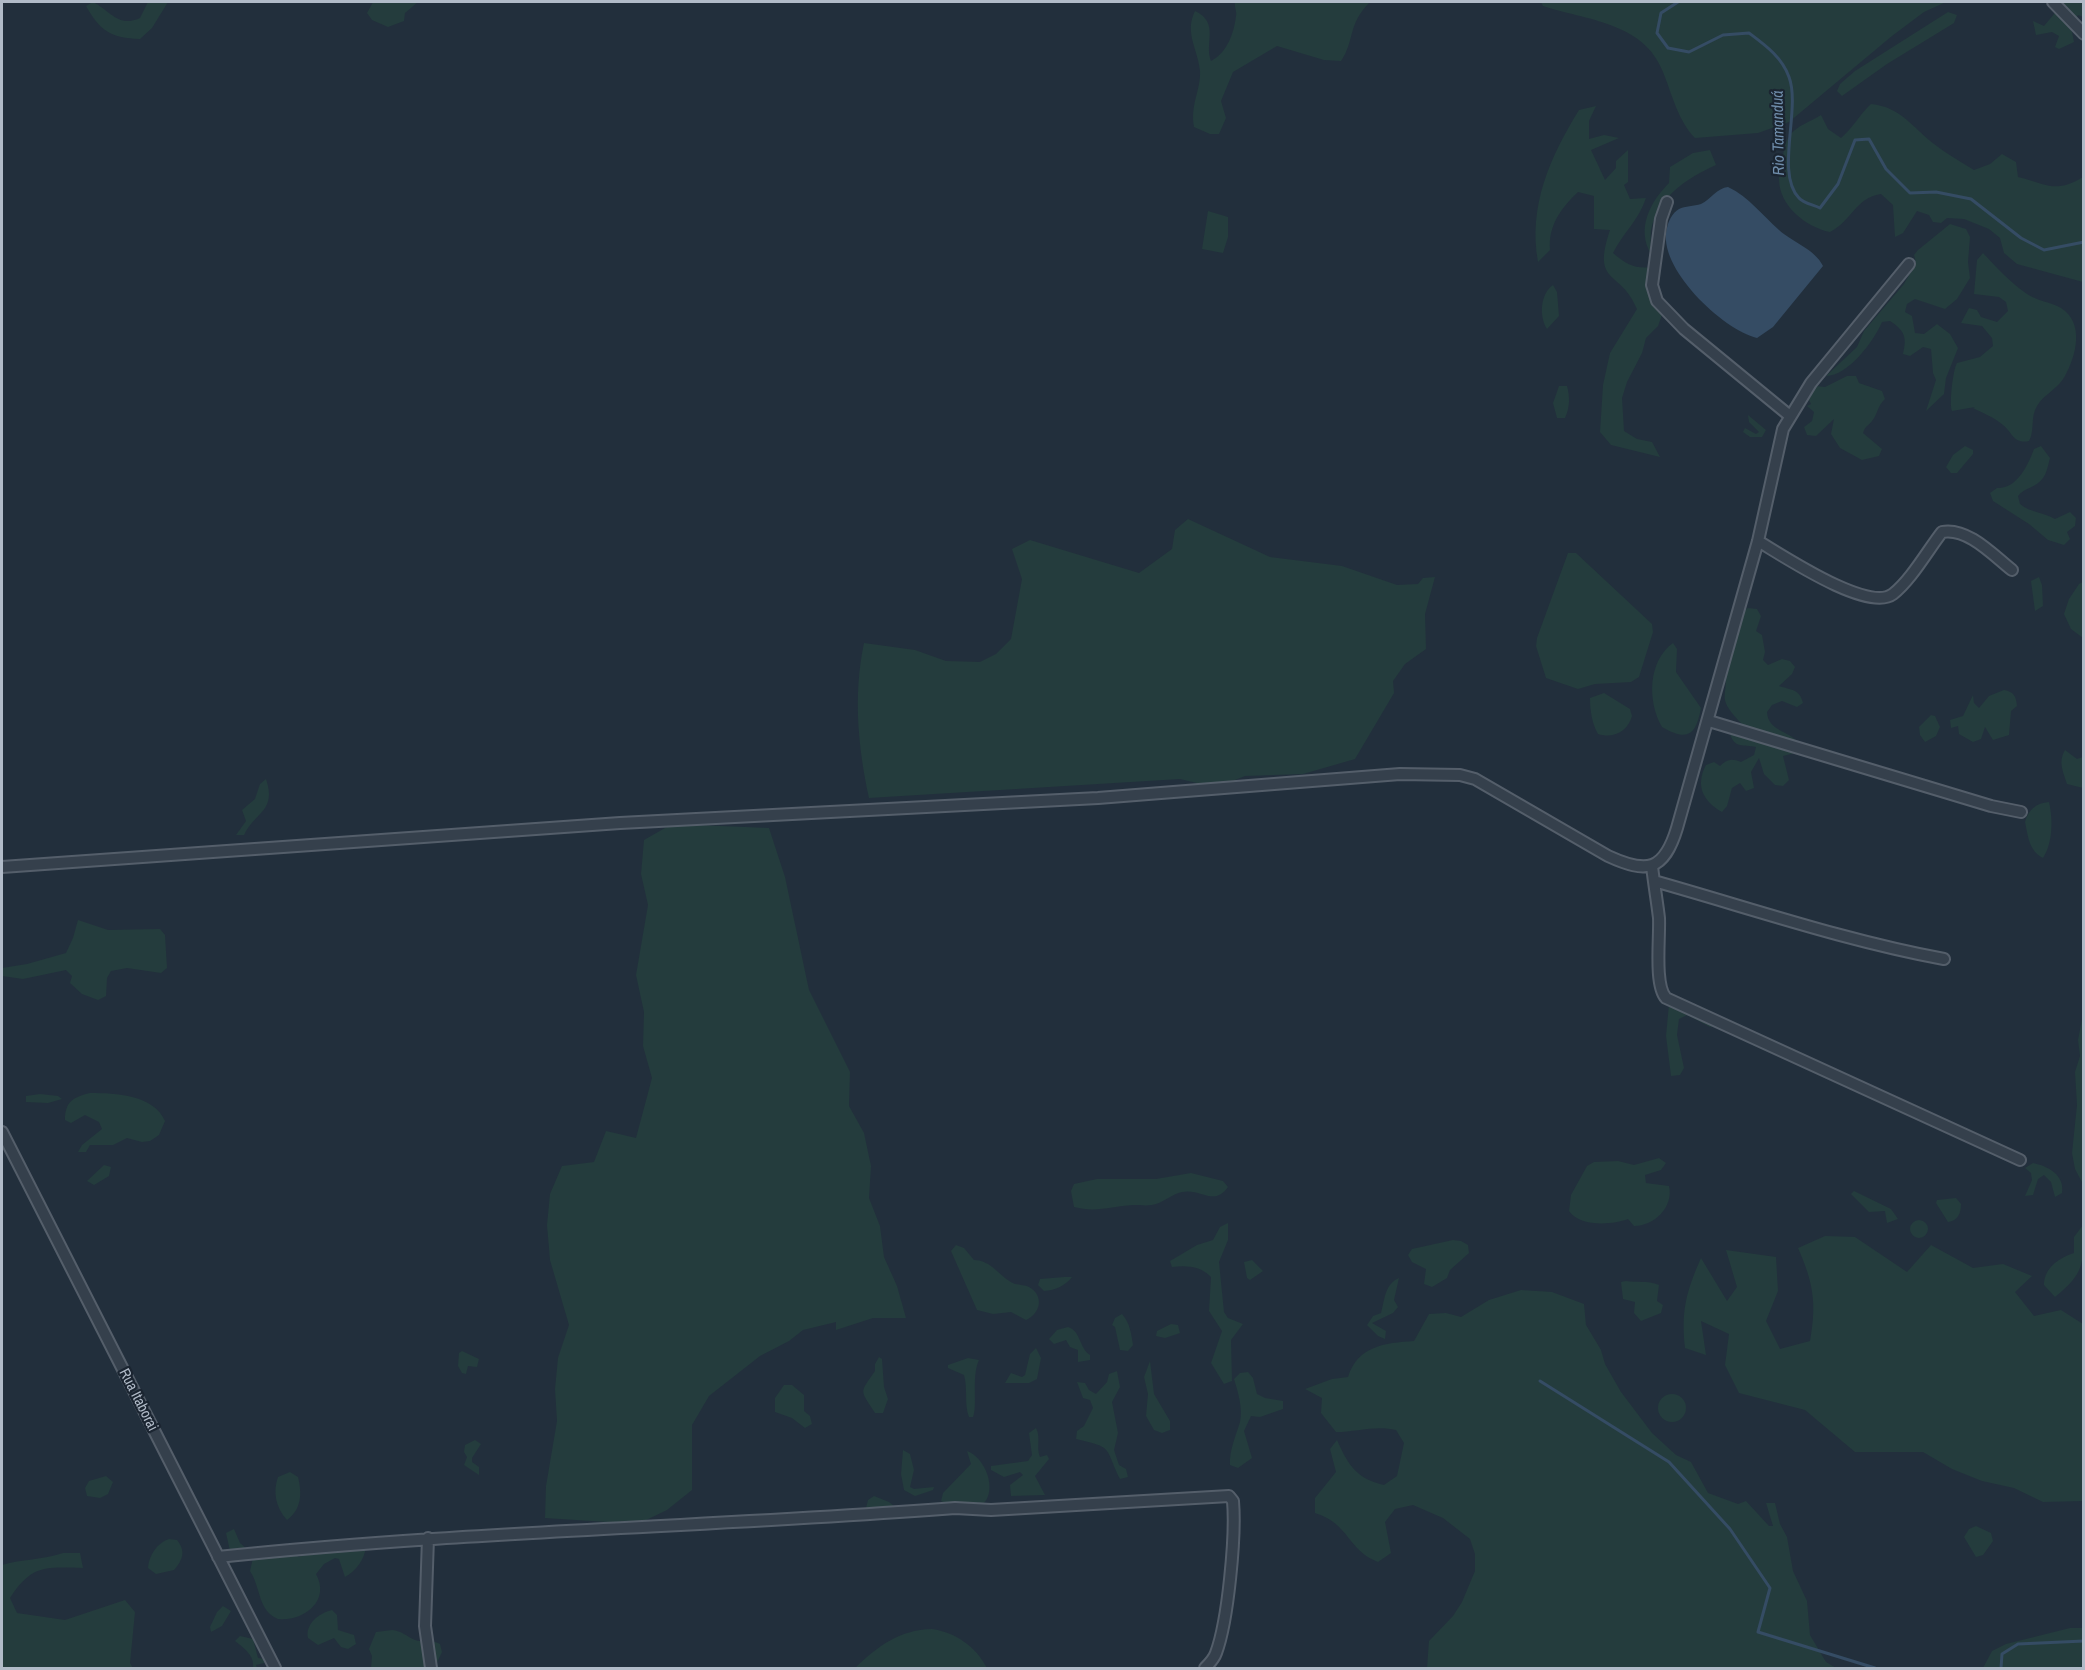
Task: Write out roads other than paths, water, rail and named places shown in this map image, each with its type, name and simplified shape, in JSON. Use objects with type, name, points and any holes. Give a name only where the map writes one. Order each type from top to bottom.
[{"type":"street","points":[[2054,2],[2084,34]]},
{"type":"street","points":[[1667,202],[1661,219],[1653,285],[1657,301],[1684,329],[1790,416]]},
{"type":"street","points":[[2,867],[620,823],[1098,798],[1400,774],[1460,775],[1475,779],[1608,856],[1630,866],[1652,866],[1666,856],[1672,845],[1696,755],[1709,721],[1723,659],[1758,541],[1776,452],[1783,429],[1817,376],[1909,264]]},
{"type":"street","points":[[1758,541],[1838,586],[1875,599],[1892,595],[1942,532],[1951,530],[1966,536],[2012,570]]},
{"type":"street","points":[[1709,721],[1991,806],[2021,812]]},
{"type":"street","points":[[1652,866],[1659,919],[1660,982],[1662,993],[1666,998],[2020,1160]]},
{"type":"street","points":[[1654,881],[1771,917],[1903,952],[1944,959]]},
{"type":"street","name":"Rua Itaborai","points":[[2,1132],[275,1668]]},
{"type":"street","points":[[218,1557],[428,1538],[583,1532],[955,1508],[991,1510],[1229,1497],[1233,1501],[1235,1519],[1224,1612],[1216,1654],[1205,1668]]},
{"type":"street","points":[[428,1538],[425,1626],[431,1668]]},
{"type":"water","points":[[1728,187],[1749,201],[1784,234],[1815,255],[1823,266],[1773,327],[1757,338],[1727,323],[1695,295],[1672,261],[1666,244],[1668,226],[1671,218],[1679,209],[1701,204],[1721,189]]},
{"type":"waterway","name":"Rio Tamanduá","points":[[1678,2],[1661,13],[1657,33],[1668,48],[1689,52],[1723,35],[1749,33],[1782,63],[1792,90],[1789,173],[1792,187],[1803,201],[1820,208],[1838,184],[1855,140],[1869,139],[1886,169],[1910,193],[1936,192],[1971,199],[2021,238],[2044,250],[2084,242]]},
{"type":"waterway","points":[[1540,1381],[1669,1462],[1730,1529],[1770,1588],[1758,1632],[1875,1668]]},
{"type":"waterway","name":"Rio Tamanduá","points":[[2001,1668],[2002,1654],[2018,1644],[2084,1641]]}]
